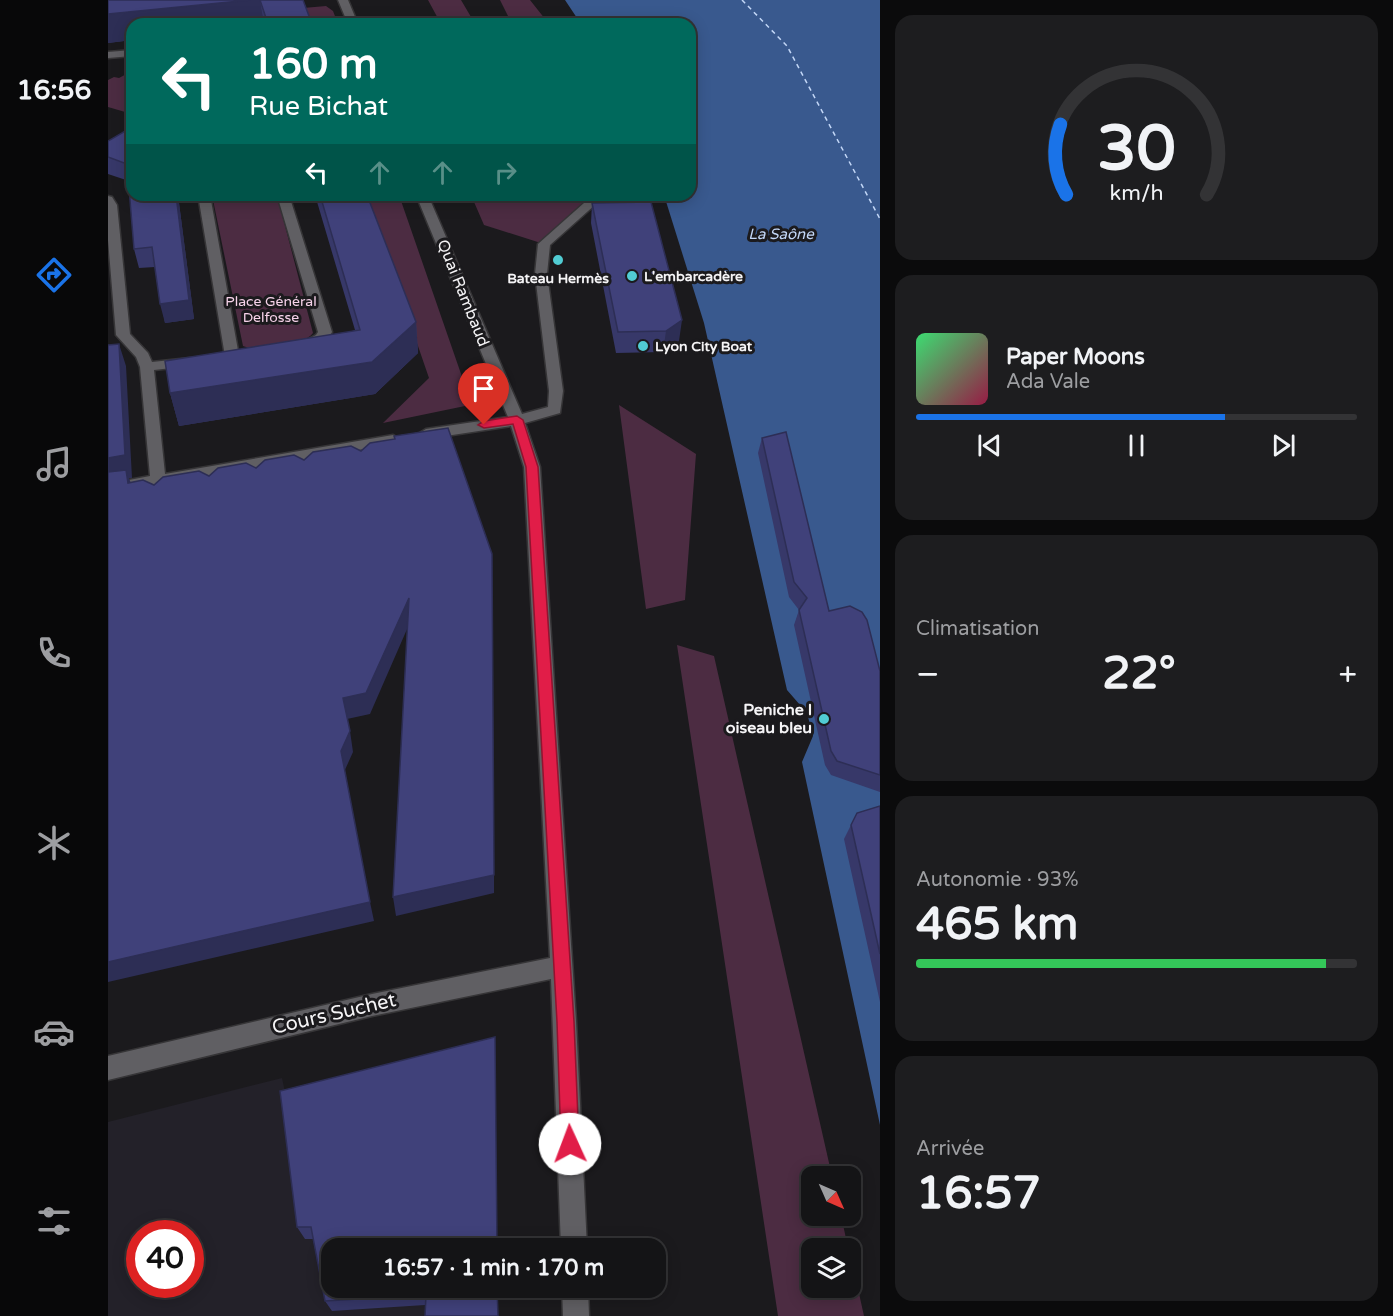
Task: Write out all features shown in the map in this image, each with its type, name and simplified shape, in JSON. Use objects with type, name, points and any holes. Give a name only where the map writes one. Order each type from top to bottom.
[{"type":"street","points":[[343,0],[350,18]]},
{"type":"street","points":[[108,55],[126,54]]},
{"type":"street","points":[[108,200],[111,205],[123,335],[143,356],[147,368],[160,501]]},
{"type":"street","points":[[205,201],[232,356]]},
{"type":"street","points":[[285,201],[325,332],[322,338],[287,349]]},
{"type":"street","name":"Quai Rambaud","points":[[425,201],[517,420],[532,467],[562,966],[574,1238]]},
{"type":"street","points":[[108,489],[159,480],[212,477],[361,452],[555,410],[556,391],[541,274],[544,244],[593,201]]},
{"type":"street","points":[[108,338],[123,335]]},
{"type":"street","points":[[147,368],[200,360]]},
{"type":"street","name":"Cours Suchet","points":[[108,1068],[372,1005],[562,966]]},
{"type":"street","points":[[575,1298],[576,1316]]},
{"type":"shaded area","points":[[282,1078],[288,1106],[496,1237],[321,1238],[321,1298],[395,1298],[497,1316],[108,1316],[108,1122]]},
{"type":"green space","points":[[428,0],[461,0],[472,18],[438,18]]},
{"type":"green space","points":[[500,0],[530,0],[544,18],[509,18]]},
{"type":"green space","points":[[326,6],[333,11],[336,18],[306,18],[303,8]]},
{"type":"green space","points":[[126,74],[126,112],[108,107],[108,80],[114,77],[119,78]]},
{"type":"green space","name":"Place Général Delfosse","points":[[213,201],[279,201],[313,333],[308,338],[292,344],[249,348],[243,346]]},
{"type":"green space","points":[[368,201],[401,201],[468,394],[465,406],[383,423],[429,378]]},
{"type":"green space","points":[[474,201],[593,201],[544,244],[484,225]]},
{"type":"green space","points":[[619,405],[696,454],[685,600],[646,609]]},
{"type":"green space","points":[[677,645],[714,656],[830,1166],[801,1166],[801,1226],[843,1226],[846,1238],[801,1238],[801,1298],[860,1298],[864,1316],[778,1316]]},
{"type":"water","name":"La Saône","points":[[565,0],[880,0],[880,1125],[802,762],[813,736],[807,713],[787,690],[704,323],[666,201],[696,201],[696,18],[577,18]]},
{"type":"building","points":[[108,0],[250,0],[108,14]]},
{"type":"building","points":[[260,0],[303,0],[310,18],[266,18]]},
{"type":"building","points":[[126,130],[126,164],[108,157],[108,141]]},
{"type":"building","points":[[130,201],[177,201],[189,300],[160,304],[152,247],[134,249]]},
{"type":"building","points":[[322,201],[369,201],[416,322],[372,362],[170,393],[165,361],[360,330]]},
{"type":"building","name":"L'embarcadère","points":[[651,202],[682,320],[666,331],[618,332],[592,203]]},
{"type":"building","points":[[119,344],[125,455],[108,458],[108,345]]},
{"type":"building","points":[[448,428],[492,554],[494,875],[393,897],[409,598],[366,693],[343,698],[350,731],[341,751],[370,902],[108,962],[108,472],[126,470],[128,483],[143,480],[154,485],[163,477],[199,471],[209,476],[218,468],[246,463],[256,468],[265,460],[294,455],[304,460],[313,452],[351,446],[361,451],[370,443],[395,439],[394,436]]},
{"type":"building","points":[[786,432],[829,611],[850,606],[862,612],[867,620],[880,671],[880,775],[837,761],[831,751],[799,610],[807,598],[794,582],[762,438]]},
{"type":"building","points":[[880,806],[880,954],[851,825],[857,813]]},
{"type":"building","points":[[495,1037],[497,1238],[321,1238],[321,1280],[311,1227],[297,1227],[280,1091]]},
{"type":"building","points":[[324,1298],[376,1298],[325,1301]]},
{"type":"building","points":[[426,1298],[497,1298],[498,1316],[425,1316]]},
{"type":"ferry route","points":[[742,0],[787,46],[880,219]]},
{"type":"place","name":"Bateau Hermès","points":[[558,260]]},
{"type":"place","name":"L'embarcadère","points":[[632,276]]},
{"type":"place","name":"Lyon City Boat","points":[[643,346]]},
{"type":"place","name":"Peniche l oiseau bleu","points":[[824,719]]},
{"type":"route","points":[[484,425],[517,420],[532,467],[565,1022],[570,1144]]}]
